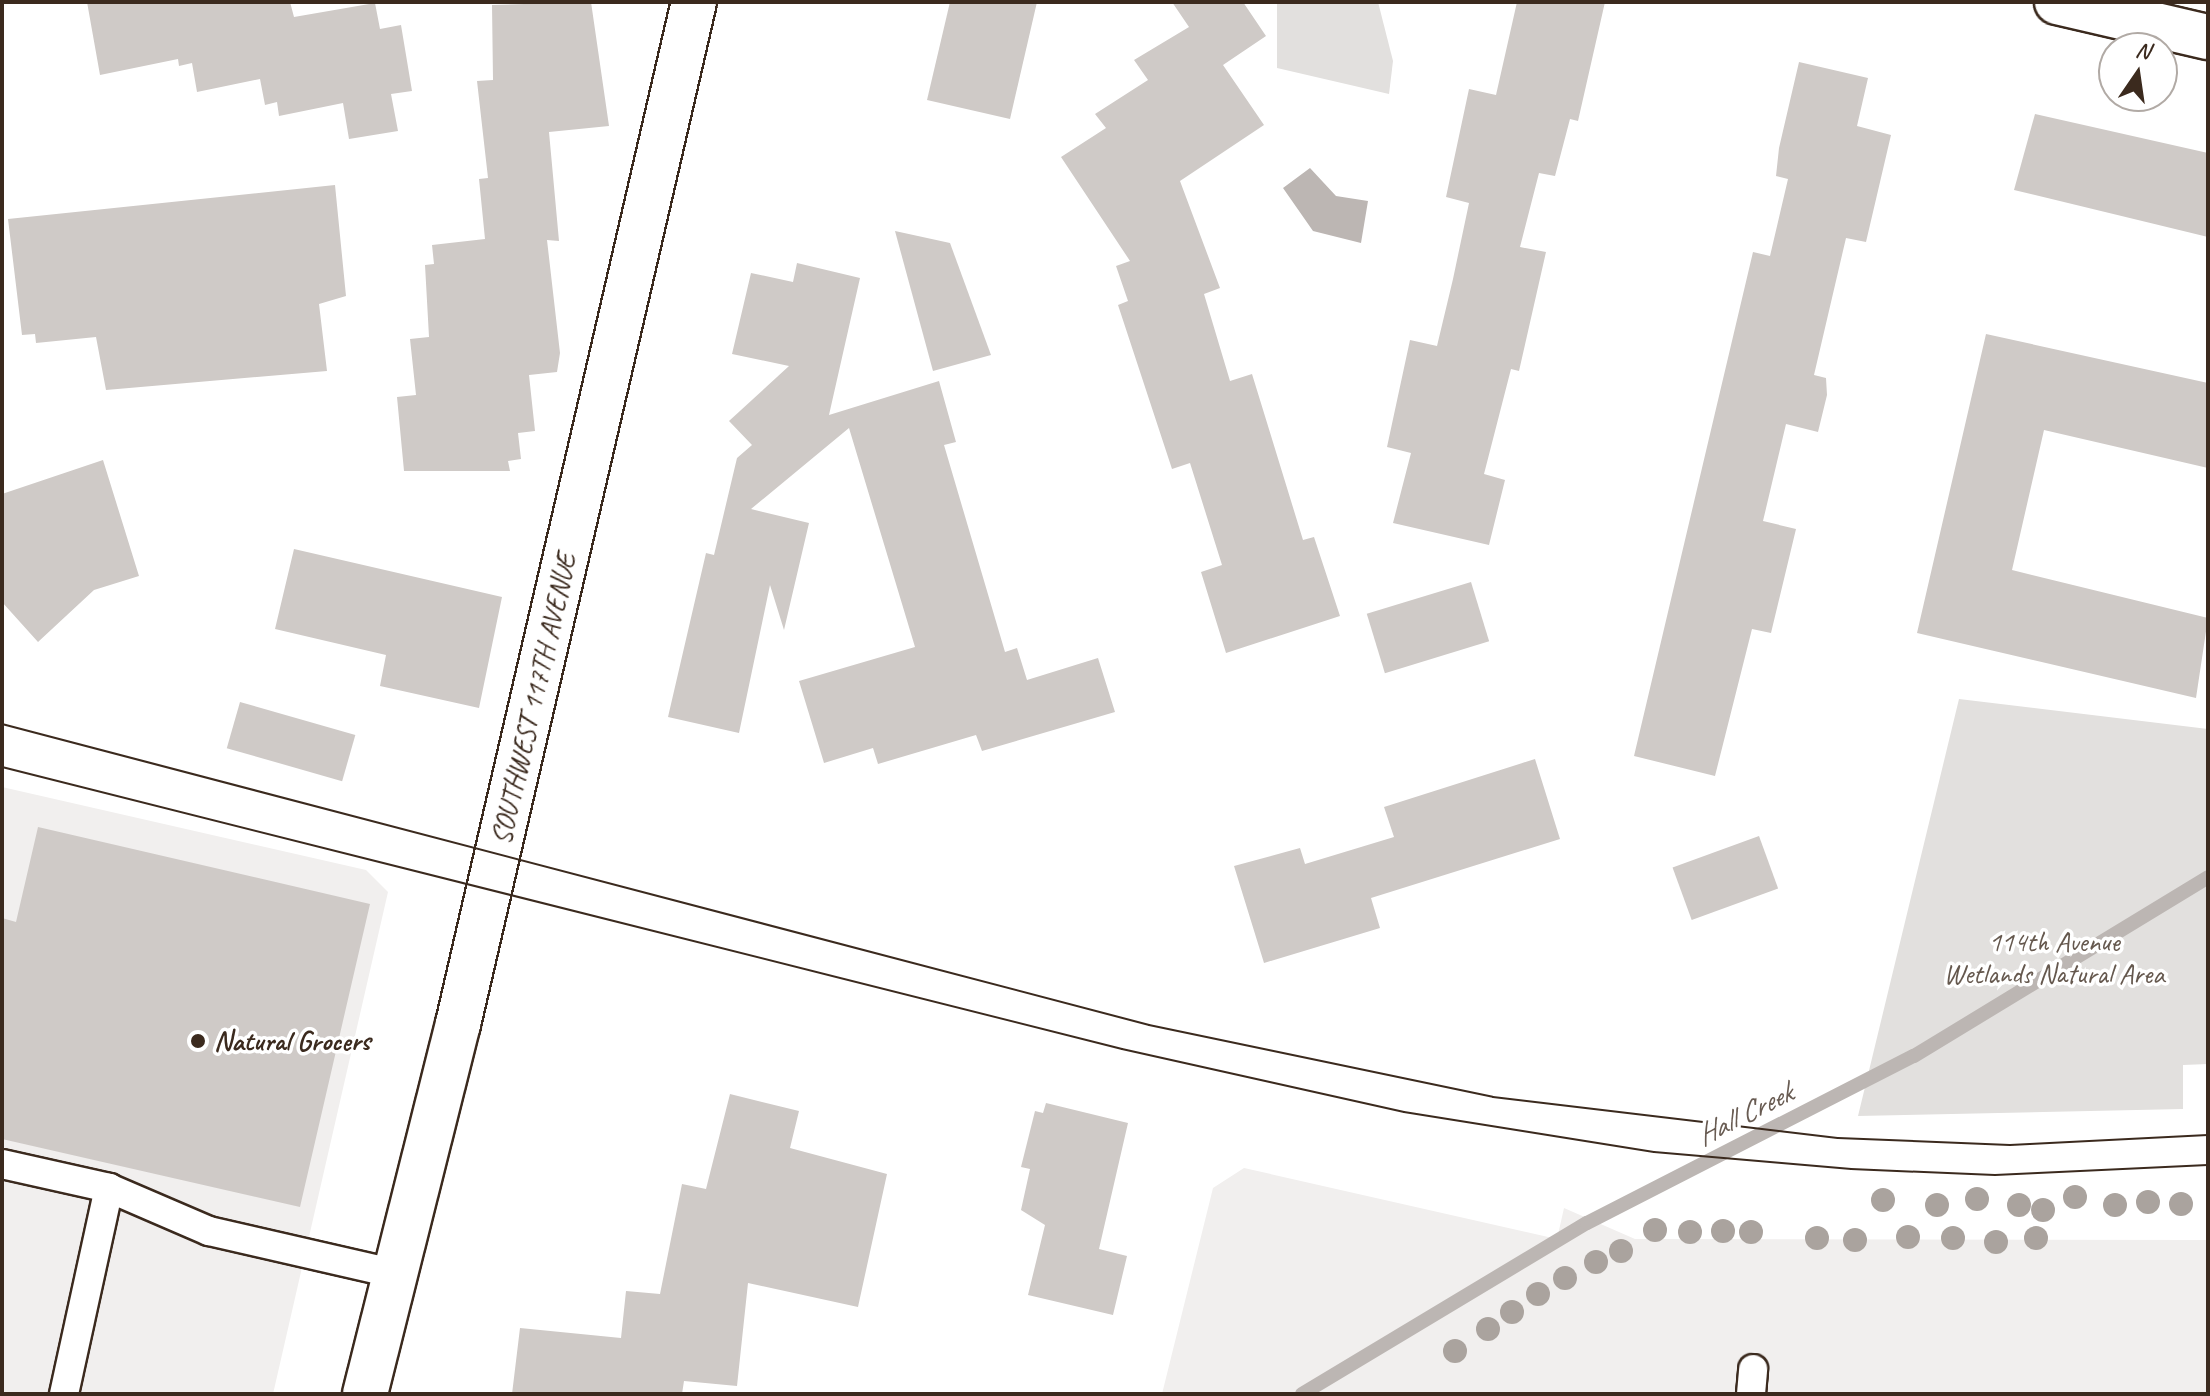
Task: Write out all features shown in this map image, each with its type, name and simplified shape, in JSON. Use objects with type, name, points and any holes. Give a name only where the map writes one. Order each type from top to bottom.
[{"type":"street","name":"SOUTHWEST 117TH AVENUE","points":[[365,1394],[458,1024],[694,2]]},
{"type":"street","points":[[2057,2],[2208,37]]},
{"type":"lane","points":[[2,1164],[109,1188],[209,1231],[393,1273]]},
{"type":"lane","points":[[64,1394],[109,1188]]},
{"type":"shaded area","points":[[1310,168],[1336,196],[1368,201],[1361,243],[1313,231],[1283,188]]},
{"type":"shaded area","points":[[2,787],[366,870],[388,892],[273,1394],[2,1394]]},
{"type":"shaded area","points":[[1244,1168],[1557,1239],[1564,1208],[1635,1239],[2208,1240],[2208,1394],[1162,1394],[1213,1188]]},
{"type":"green space","points":[[1277,2],[1378,2],[1393,61],[1389,94],[1277,68]]},
{"type":"green space","name":"114th Avenue Wetlands Natural Area","points":[[1959,699],[2208,729],[2208,1064],[2183,1065],[2183,1109],[1858,1116]]},
{"type":"building","points":[[87,2],[290,2],[294,17],[375,3],[380,29],[401,25],[412,91],[391,94],[398,131],[349,139],[343,103],[279,116],[277,102],[265,105],[260,79],[197,92],[192,63],[179,66],[178,59],[100,75]]},
{"type":"building","points":[[591,2],[609,126],[549,132],[559,241],[547,240],[560,353],[557,372],[529,375],[535,431],[518,433],[521,459],[508,461],[510,471],[404,471],[397,397],[416,395],[410,339],[429,337],[425,265],[434,264],[432,245],[485,239],[479,179],[488,178],[477,81],[493,80],[492,5]]},
{"type":"building","points":[[950,2],[1037,2],[1010,119],[927,100]]},
{"type":"building","points":[[1172,2],[1243,2],[1266,36],[1223,65],[1264,125],[1180,181],[1220,288],[1204,294],[1230,381],[1252,374],[1303,540],[1314,537],[1340,616],[1226,653],[1201,572],[1222,565],[1190,463],[1172,469],[1118,305],[1128,301],[1116,266],[1130,261],[1061,157],[1106,128],[1095,114],[1148,80],[1134,60],[1189,27]]},
{"type":"building","points":[[1517,2],[1605,2],[1578,121],[1570,119],[1555,176],[1539,173],[1520,247],[1546,252],[1519,371],[1511,369],[1484,474],[1505,480],[1489,545],[1393,523],[1411,453],[1387,447],[1410,340],[1437,346],[1453,279],[1469,203],[1446,197],[1469,89],[1496,95]]},
{"type":"building","points":[[1799,62],[1868,78],[1857,126],[1891,135],[1866,242],[1846,238],[1814,375],[1826,378],[1827,395],[1818,432],[1786,424],[1763,521],[1796,529],[1771,633],[1752,629],[1715,776],[1634,756],[1753,252],[1770,256],[1788,179],[1776,176],[1779,148]]},
{"type":"building","points":[[2035,114],[2208,153],[2208,237],[2014,190]]},
{"type":"building","points":[[335,185],[346,296],[319,304],[327,371],[106,390],[96,337],[36,343],[35,334],[22,335],[8,219]]},
{"type":"building","points":[[895,231],[950,243],[991,355],[933,371]]},
{"type":"building","points":[[797,263],[860,278],[829,415],[939,381],[956,442],[944,445],[1005,652],[1017,648],[1027,680],[1098,658],[1115,712],[982,751],[976,735],[878,764],[873,748],[824,763],[799,681],[915,647],[849,428],[751,509],[809,523],[784,630],[770,585],[739,733],[668,717],[706,553],[714,555],[737,458],[752,445],[729,421],[789,366],[732,354],[751,273],[793,282]]},
{"type":"building","points":[[1986,334],[2208,383],[2208,468],[2044,430],[2012,570],[2208,618],[2196,698],[1917,633]]},
{"type":"building","points":[[103,460],[139,576],[94,590],[38,642],[2,602],[2,494]]},
{"type":"building","points":[[294,549],[502,597],[479,708],[380,686],[386,655],[275,629]]},
{"type":"building","points":[[1471,582],[1489,641],[1385,673],[1367,614]]},
{"type":"building","points":[[240,702],[355,735],[342,781],[227,748]]},
{"type":"building","points":[[1535,759],[1560,839],[1371,898],[1380,928],[1264,963],[1234,866],[1300,848],[1305,864],[1394,837],[1384,807]]},
{"type":"building","name":"Natural Grocers","points":[[38,827],[370,904],[300,1207],[2,1139],[2,918],[16,922]]},
{"type":"building","points":[[1759,836],[1778,889],[1692,920],[1673,867]]},
{"type":"building","points":[[730,1094],[799,1111],[790,1148],[887,1174],[858,1307],[748,1283],[737,1386],[684,1381],[682,1394],[512,1394],[520,1328],[621,1338],[626,1291],[660,1294],[682,1184],[706,1189]]},
{"type":"building","points":[[1046,1103],[1128,1123],[1099,1249],[1127,1256],[1113,1315],[1028,1295],[1045,1225],[1021,1210],[1030,1169],[1021,1167],[1035,1111],[1043,1113]]},
{"type":"waterway","name":"Hall Creek","points":[[1302,1394],[1587,1223],[1914,1056],[2208,877]]},
{"type":"tram line","points":[[2,724],[1149,1025],[1493,1097],[1838,1138],[2010,1145],[2208,1135]]},
{"type":"tram line","points":[[2,767],[1122,1049],[1404,1112],[1654,1152],[1851,1169],[1995,1175],[2208,1165]]},
{"type":"place","name":"Natural Grocers","points":[[198,1041]]}]
